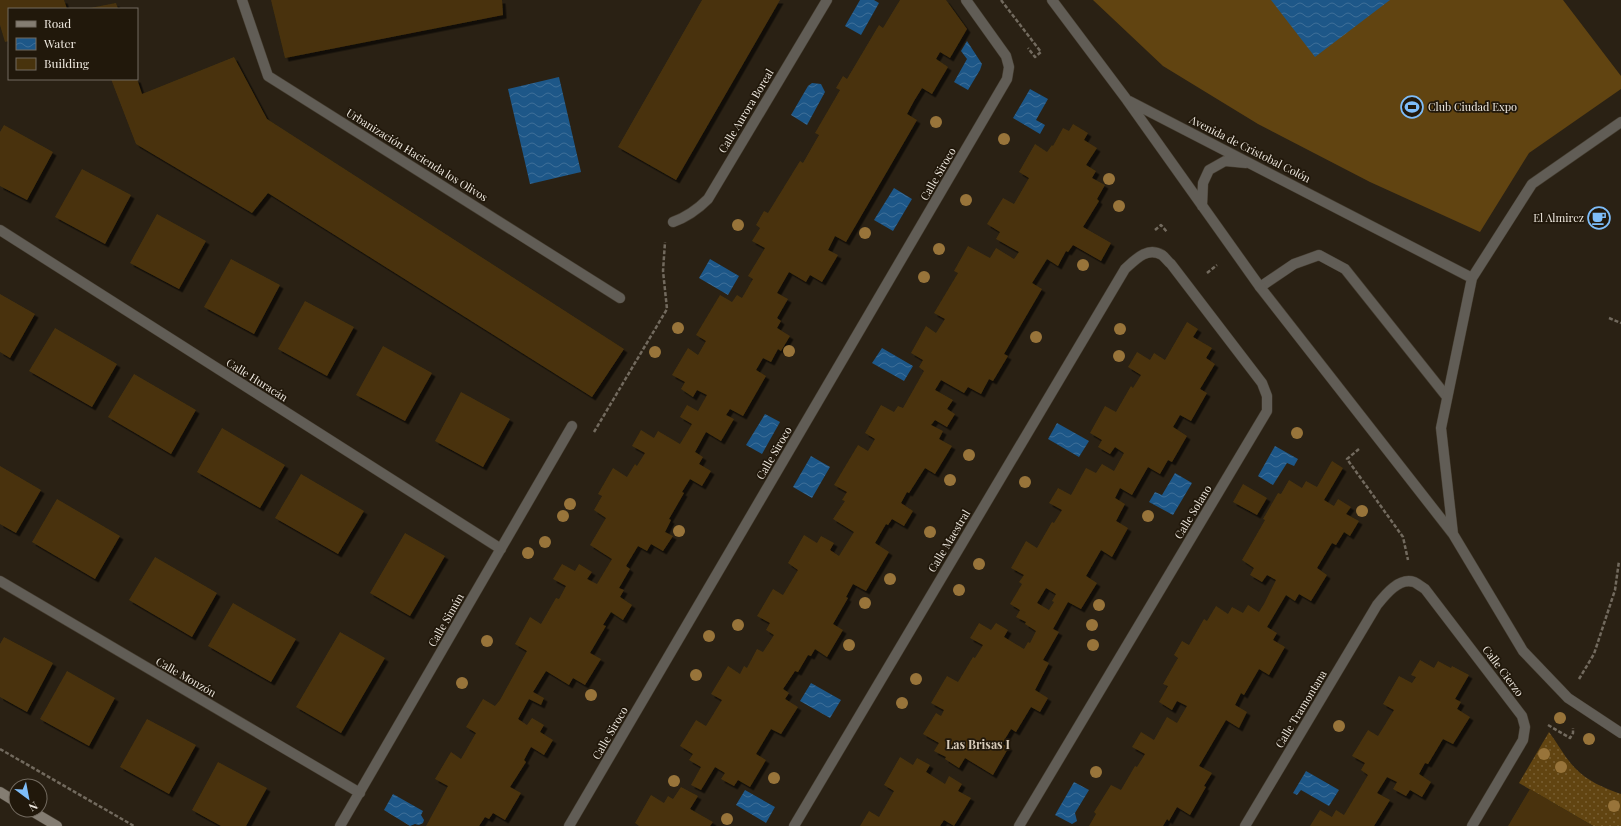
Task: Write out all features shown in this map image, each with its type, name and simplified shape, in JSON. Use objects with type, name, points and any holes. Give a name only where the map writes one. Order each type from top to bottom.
[{"type":"street","name":"Urbanización Hacienda los Olivos","points":[[242,0],[268,76],[620,298]]},
{"type":"street","name":"Calle Aurora Boreal","points":[[673,222],[685,218],[697,210],[708,198],[827,0]]},
{"type":"street","name":"Calle Siroco","points":[[569,826],[1007,79],[1009,67],[1006,56],[966,0]]},
{"type":"street","name":"Avenida de Cristobal Colón","points":[[1052,0],[1127,100],[1472,278]]},
{"type":"street","points":[[1127,100],[1260,287],[1452,534],[1523,650],[1568,698],[1621,733]]},
{"type":"street","points":[[1452,534],[1441,428],[1472,278],[1532,184],[1621,122]]},
{"type":"street","points":[[1202,206],[1203,182],[1209,170],[1225,161],[1252,164]]},
{"type":"street","name":"Calle Huracán","points":[[0,230],[501,549]]},
{"type":"street","name":"Calle Solano","points":[[1019,826],[1267,411],[1267,396],[1262,383],[1171,264],[1162,255],[1150,252],[1137,257],[1125,269]]},
{"type":"street","points":[[1260,287],[1294,264],[1319,255],[1345,269],[1447,397]]},
{"type":"street","name":"Calle Maestral","points":[[794,826],[1125,269]]},
{"type":"street","name":"Calle Simún","points":[[340,826],[572,426]]},
{"type":"street","name":"Calle Monzón","points":[[0,581],[360,793]]},
{"type":"street","name":"Calle Tramontana","points":[[1245,826],[1377,605],[1389,591],[1402,582],[1413,582]]},
{"type":"street","name":"Calle Cierzo","points":[[1413,582],[1425,589],[1522,716],[1525,727],[1523,740]]},
{"type":"street","points":[[1472,826],[1523,740]]},
{"type":"street","points":[[44,818],[57,826]]},
{"type":"path","points":[[1001,0],[1041,52],[1035,56],[1026,45]]},
{"type":"path","points":[[572,426],[589,434],[595,432],[667,309],[663,270],[664,246],[673,222]]},
{"type":"path","points":[[1609,318],[1621,323]]},
{"type":"path","points":[[1376,435],[1347,459],[1403,537],[1413,582]]},
{"type":"path","points":[[1523,740],[1538,719],[1570,738],[1573,733],[1568,698],[1594,654],[1615,590],[1619,561]]},
{"type":"path","points":[[0,749],[134,826]]},
{"type":"shaded area","name":"Club Ciudad Expo","points":[[1093,0],[1563,0],[1621,76],[1621,89],[1529,153],[1480,232],[1370,182],[1258,124],[1163,66]]},
{"type":"shaded area","points":[[1549,732],[1571,764],[1580,773],[1596,784],[1621,794],[1621,826],[1593,826],[1519,783]]},
{"type":"water","points":[[860,0],[874,0],[879,3],[861,35],[845,26]]},
{"type":"water","points":[[1271,0],[1390,0],[1315,57]]},
{"type":"water","points":[[967,41],[982,64],[968,90],[954,82],[967,59],[961,51]]},
{"type":"water","points":[[559,77],[581,172],[530,184],[508,89]]},
{"type":"water","points":[[812,83],[821,84],[825,92],[807,125],[791,115],[808,86]]},
{"type":"water","points":[[1030,89],[1048,99],[1036,120],[1045,125],[1040,134],[1013,118]]},
{"type":"water","points":[[894,188],[912,199],[893,231],[874,220]]},
{"type":"water","points":[[710,259],[739,276],[728,295],[699,278]]},
{"type":"water","points":[[882,348],[913,366],[904,381],[872,363]]},
{"type":"water","points":[[765,414],[780,422],[762,454],[746,445]]},
{"type":"water","points":[[1057,423],[1089,441],[1079,457],[1048,439]]},
{"type":"water","points":[[1275,446],[1298,459],[1294,466],[1287,463],[1273,485],[1258,476]]},
{"type":"water","points":[[811,456],[830,467],[812,498],[793,487]]},
{"type":"water","points":[[1175,473],[1192,483],[1173,515],[1149,502],[1155,492],[1162,495]]},
{"type":"water","points":[[811,683],[841,700],[830,718],[800,701]]},
{"type":"water","points":[[1306,771],[1339,790],[1329,806],[1301,790],[1297,795],[1293,793]]},
{"type":"water","points":[[1074,782],[1089,790],[1075,813],[1077,821],[1072,824],[1055,815]]},
{"type":"water","points":[[745,790],[775,807],[766,823],[736,805]]},
{"type":"water","points":[[393,794],[423,811],[421,815],[424,820],[423,823],[410,826],[384,810]]},
{"type":"building","points":[[0,0],[64,0],[67,8],[8,8],[8,41],[5,42],[0,25]]},
{"type":"building","points":[[271,0],[502,0],[503,15],[285,58]]},
{"type":"building","points":[[702,0],[780,0],[676,180],[618,147]]},
{"type":"building","points":[[900,0],[946,0],[967,29],[950,58],[940,52],[936,59],[948,67],[932,94],[922,88],[914,101],[907,114],[917,120],[846,242],[835,236],[828,250],[838,255],[822,282],[810,275],[806,282],[789,272],[777,293],[788,299],[777,318],[781,321],[777,328],[790,336],[781,351],[778,349],[771,362],[763,358],[756,370],[766,376],[743,416],[730,409],[726,415],[734,419],[721,441],[706,432],[695,452],[703,457],[699,464],[711,471],[702,486],[690,479],[682,492],[684,493],[669,519],[671,520],[665,532],[673,536],[663,551],[651,544],[647,551],[638,546],[626,566],[630,569],[619,588],[624,590],[620,597],[632,605],[623,620],[611,612],[603,625],[606,626],[590,653],[601,659],[585,685],[573,678],[569,685],[546,671],[533,692],[544,698],[541,705],[529,699],[518,719],[527,725],[532,718],[544,725],[540,732],[553,740],[544,755],[531,747],[524,760],[526,762],[510,787],[521,793],[505,820],[493,813],[489,819],[485,817],[479,826],[426,826],[448,786],[435,779],[451,752],[461,759],[476,733],[466,727],[483,699],[495,706],[500,700],[527,651],[515,644],[530,617],[541,624],[556,598],[559,599],[566,586],[553,579],[562,564],[575,571],[579,564],[592,572],[587,579],[597,584],[612,559],[590,545],[606,518],[594,510],[602,496],[598,494],[613,468],[627,477],[635,464],[637,466],[645,453],[632,446],[641,430],[654,438],[658,431],[680,444],[692,424],[680,417],[687,405],[698,411],[707,395],[697,390],[693,397],[681,389],[685,382],[672,375],[688,348],[698,355],[706,341],[696,335],[720,295],[732,302],[737,295],[742,298],[753,279],[748,276],[765,248],[752,241],[760,228],[756,225],[764,211],[768,213],[800,161],[803,163],[819,135],[815,133],[840,90],[836,88],[843,76],[847,79],[879,25],[883,28]]},
{"type":"building","points":[[116,3],[118,8],[90,8]]},
{"type":"building","points":[[234,57],[267,119],[624,349],[592,397],[268,193],[252,213],[136,144],[111,80],[137,80],[142,94]]},
{"type":"building","points":[[1073,124],[1088,133],[1084,140],[1097,148],[1086,165],[1096,171],[1092,178],[1105,185],[1097,199],[1099,201],[1083,227],[1111,243],[1101,261],[1073,245],[1068,252],[1066,251],[1058,266],[1047,259],[1032,283],[1042,289],[1004,354],[1008,356],[993,381],[989,379],[981,394],[968,387],[964,393],[941,380],[935,390],[953,400],[947,409],[955,414],[947,427],[935,420],[931,425],[943,431],[939,439],[952,446],[935,474],[925,468],[909,493],[907,492],[901,503],[913,511],[904,526],[892,519],[888,525],[886,524],[875,543],[889,552],[866,591],[853,584],[846,597],[848,598],[833,624],[843,630],[827,657],[815,649],[811,656],[808,655],[798,672],[795,671],[783,689],[789,693],[785,699],[798,707],[781,734],[771,729],[756,754],[766,760],[750,787],[738,780],[734,786],[721,779],[725,773],[715,767],[701,790],[691,785],[701,767],[689,760],[693,754],[680,746],[696,720],[706,726],[722,700],[711,694],[728,666],[740,674],[744,666],[747,668],[757,649],[763,652],[774,635],[766,630],[770,623],[757,616],[773,589],[783,595],[798,570],[788,563],[804,535],[817,543],[821,536],[834,543],[830,550],[839,556],[854,532],[833,519],[845,501],[842,500],[847,492],[834,485],[858,445],[868,451],[875,439],[865,433],[881,405],[894,412],[898,406],[903,408],[924,371],[919,367],[923,360],[911,353],[926,326],[936,333],[945,319],[934,313],[958,273],[954,271],[968,246],[990,258],[996,248],[1014,259],[1019,252],[996,239],[1000,232],[987,224],[1003,198],[1014,204],[1029,178],[1019,172],[1035,144],[1047,152],[1052,145],[1053,146],[1063,128],[1069,131]]},
{"type":"building","points":[[4,125],[53,152],[27,200],[0,186],[0,132]]},
{"type":"building","points":[[82,169],[131,195],[105,244],[55,217]]},
{"type":"building","points":[[157,214],[206,241],[179,289],[130,263]]},
{"type":"building","points":[[231,259],[280,285],[254,334],[204,307]]},
{"type":"building","points":[[0,294],[35,314],[10,358],[0,352]]},
{"type":"building","points":[[305,301],[354,327],[327,376],[278,349]]},
{"type":"building","points":[[1187,322],[1198,329],[1193,337],[1212,348],[1206,358],[1215,364],[1200,389],[1207,393],[1191,421],[1180,415],[1173,427],[1187,436],[1172,462],[1168,460],[1160,474],[1148,467],[1132,495],[1120,488],[1115,498],[1125,504],[1116,521],[1128,528],[1112,557],[1101,550],[1086,576],[1097,583],[1081,609],[1068,602],[1053,629],[1059,632],[1043,660],[1049,663],[1035,690],[1048,698],[1040,712],[1031,707],[1016,732],[1011,729],[1002,744],[1009,747],[993,775],[965,758],[959,768],[945,759],[946,757],[934,751],[939,743],[923,734],[936,713],[941,716],[944,710],[931,703],[947,676],[958,682],[973,657],[975,658],[983,645],[970,638],[979,623],[991,630],[996,623],[1008,630],[1004,637],[1024,649],[1028,642],[1030,643],[1036,631],[1025,624],[1026,622],[1016,617],[1020,610],[1010,604],[1022,584],[1019,582],[1024,575],[1011,568],[1026,541],[1037,548],[1052,522],[1054,523],[1062,510],[1049,503],[1058,488],[1071,495],[1086,468],[1096,473],[1102,464],[1114,471],[1124,453],[1115,447],[1110,454],[1098,447],[1102,440],[1090,433],[1105,406],[1116,412],[1131,386],[1133,388],[1141,375],[1128,367],[1137,352],[1150,360],[1154,353],[1165,360]],"holes":[[[1046,588],[1056,594],[1052,601],[1054,602],[1049,610],[1037,603]]]},
{"type":"building","points":[[55,328],[117,364],[92,407],[29,371]]},
{"type":"building","points":[[383,346],[432,373],[405,421],[356,395]]},
{"type":"building","points":[[134,374],[196,410],[171,454],[108,417]]},
{"type":"building","points":[[461,392],[510,419],[483,467],[435,441]]},
{"type":"building","points":[[222,428],[285,465],[260,508],[197,472]]},
{"type":"building","points":[[1332,461],[1343,468],[1324,500],[1334,506],[1338,499],[1351,507],[1346,514],[1359,521],[1350,536],[1344,532],[1336,545],[1332,543],[1317,568],[1327,575],[1311,601],[1299,594],[1295,601],[1286,595],[1267,627],[1277,633],[1273,640],[1285,647],[1269,675],[1259,669],[1244,695],[1241,693],[1235,705],[1247,712],[1239,728],[1226,720],[1199,766],[1212,773],[1190,815],[1177,807],[1169,821],[1167,819],[1163,826],[1089,826],[1096,814],[1094,812],[1111,785],[1121,790],[1135,766],[1137,767],[1145,754],[1132,747],[1141,732],[1154,740],[1167,717],[1177,723],[1187,706],[1177,701],[1172,710],[1159,702],[1168,686],[1163,684],[1178,658],[1174,655],[1182,641],[1189,645],[1204,619],[1207,621],[1216,606],[1228,614],[1232,607],[1243,613],[1248,605],[1259,612],[1264,604],[1276,580],[1267,575],[1262,582],[1250,575],[1254,568],[1242,560],[1265,520],[1263,519],[1278,493],[1281,494],[1289,480],[1302,488],[1306,481],[1317,487]]},
{"type":"building","points":[[0,466],[41,490],[16,533],[0,524]]},
{"type":"building","points":[[301,474],[364,511],[338,554],[275,518]]},
{"type":"building","points":[[1243,484],[1267,498],[1257,515],[1233,502]]},
{"type":"building","points":[[57,499],[120,536],[95,579],[32,542]]},
{"type":"building","points":[[405,533],[445,556],[410,616],[370,593]]},
{"type":"building","points":[[155,557],[217,593],[192,637],[129,600]]},
{"type":"building","points":[[233,603],[296,639],[271,682],[208,646]]},
{"type":"building","points":[[340,632],[385,658],[341,733],[296,707]]},
{"type":"building","points":[[4,637],[53,663],[27,712],[0,697],[0,644]]},
{"type":"building","points":[[1420,660],[1434,668],[1438,661],[1451,668],[1452,666],[1469,675],[1455,699],[1461,702],[1457,709],[1470,717],[1453,744],[1443,739],[1428,764],[1425,763],[1419,774],[1431,782],[1422,797],[1410,790],[1406,796],[1393,789],[1397,782],[1387,777],[1377,793],[1390,800],[1374,826],[1310,826],[1320,810],[1332,817],[1336,810],[1344,815],[1368,775],[1361,770],[1365,763],[1352,756],[1368,730],[1378,736],[1394,710],[1383,704],[1399,676],[1412,683],[1416,677],[1411,675]]},
{"type":"building","points":[[67,671],[115,698],[89,746],[40,719]]},
{"type":"building","points":[[147,719],[196,745],[169,794],[120,767]]},
{"type":"building","points":[[900,757],[913,765],[917,758],[930,765],[926,772],[945,784],[949,776],[962,784],[958,791],[971,798],[954,826],[944,820],[940,826],[860,826],[869,811],[879,817],[894,791],[884,785]]},
{"type":"building","points":[[218,762],[267,788],[246,826],[221,826],[192,810]]},
{"type":"building","points":[[681,787],[698,796],[690,809],[713,822],[710,826],[639,826],[635,823],[651,795],[664,803],[668,796],[673,799]]},
{"type":"building","points":[[1530,789],[1593,826],[1508,826]]},
{"type":"place","name":"Club Ciudad Expo","points":[[1412,107]]},
{"type":"place","name":"El Almirez","points":[[1599,218]]},
{"type":"district","name":"Las Brisas I","points":[[978,745]]}]
